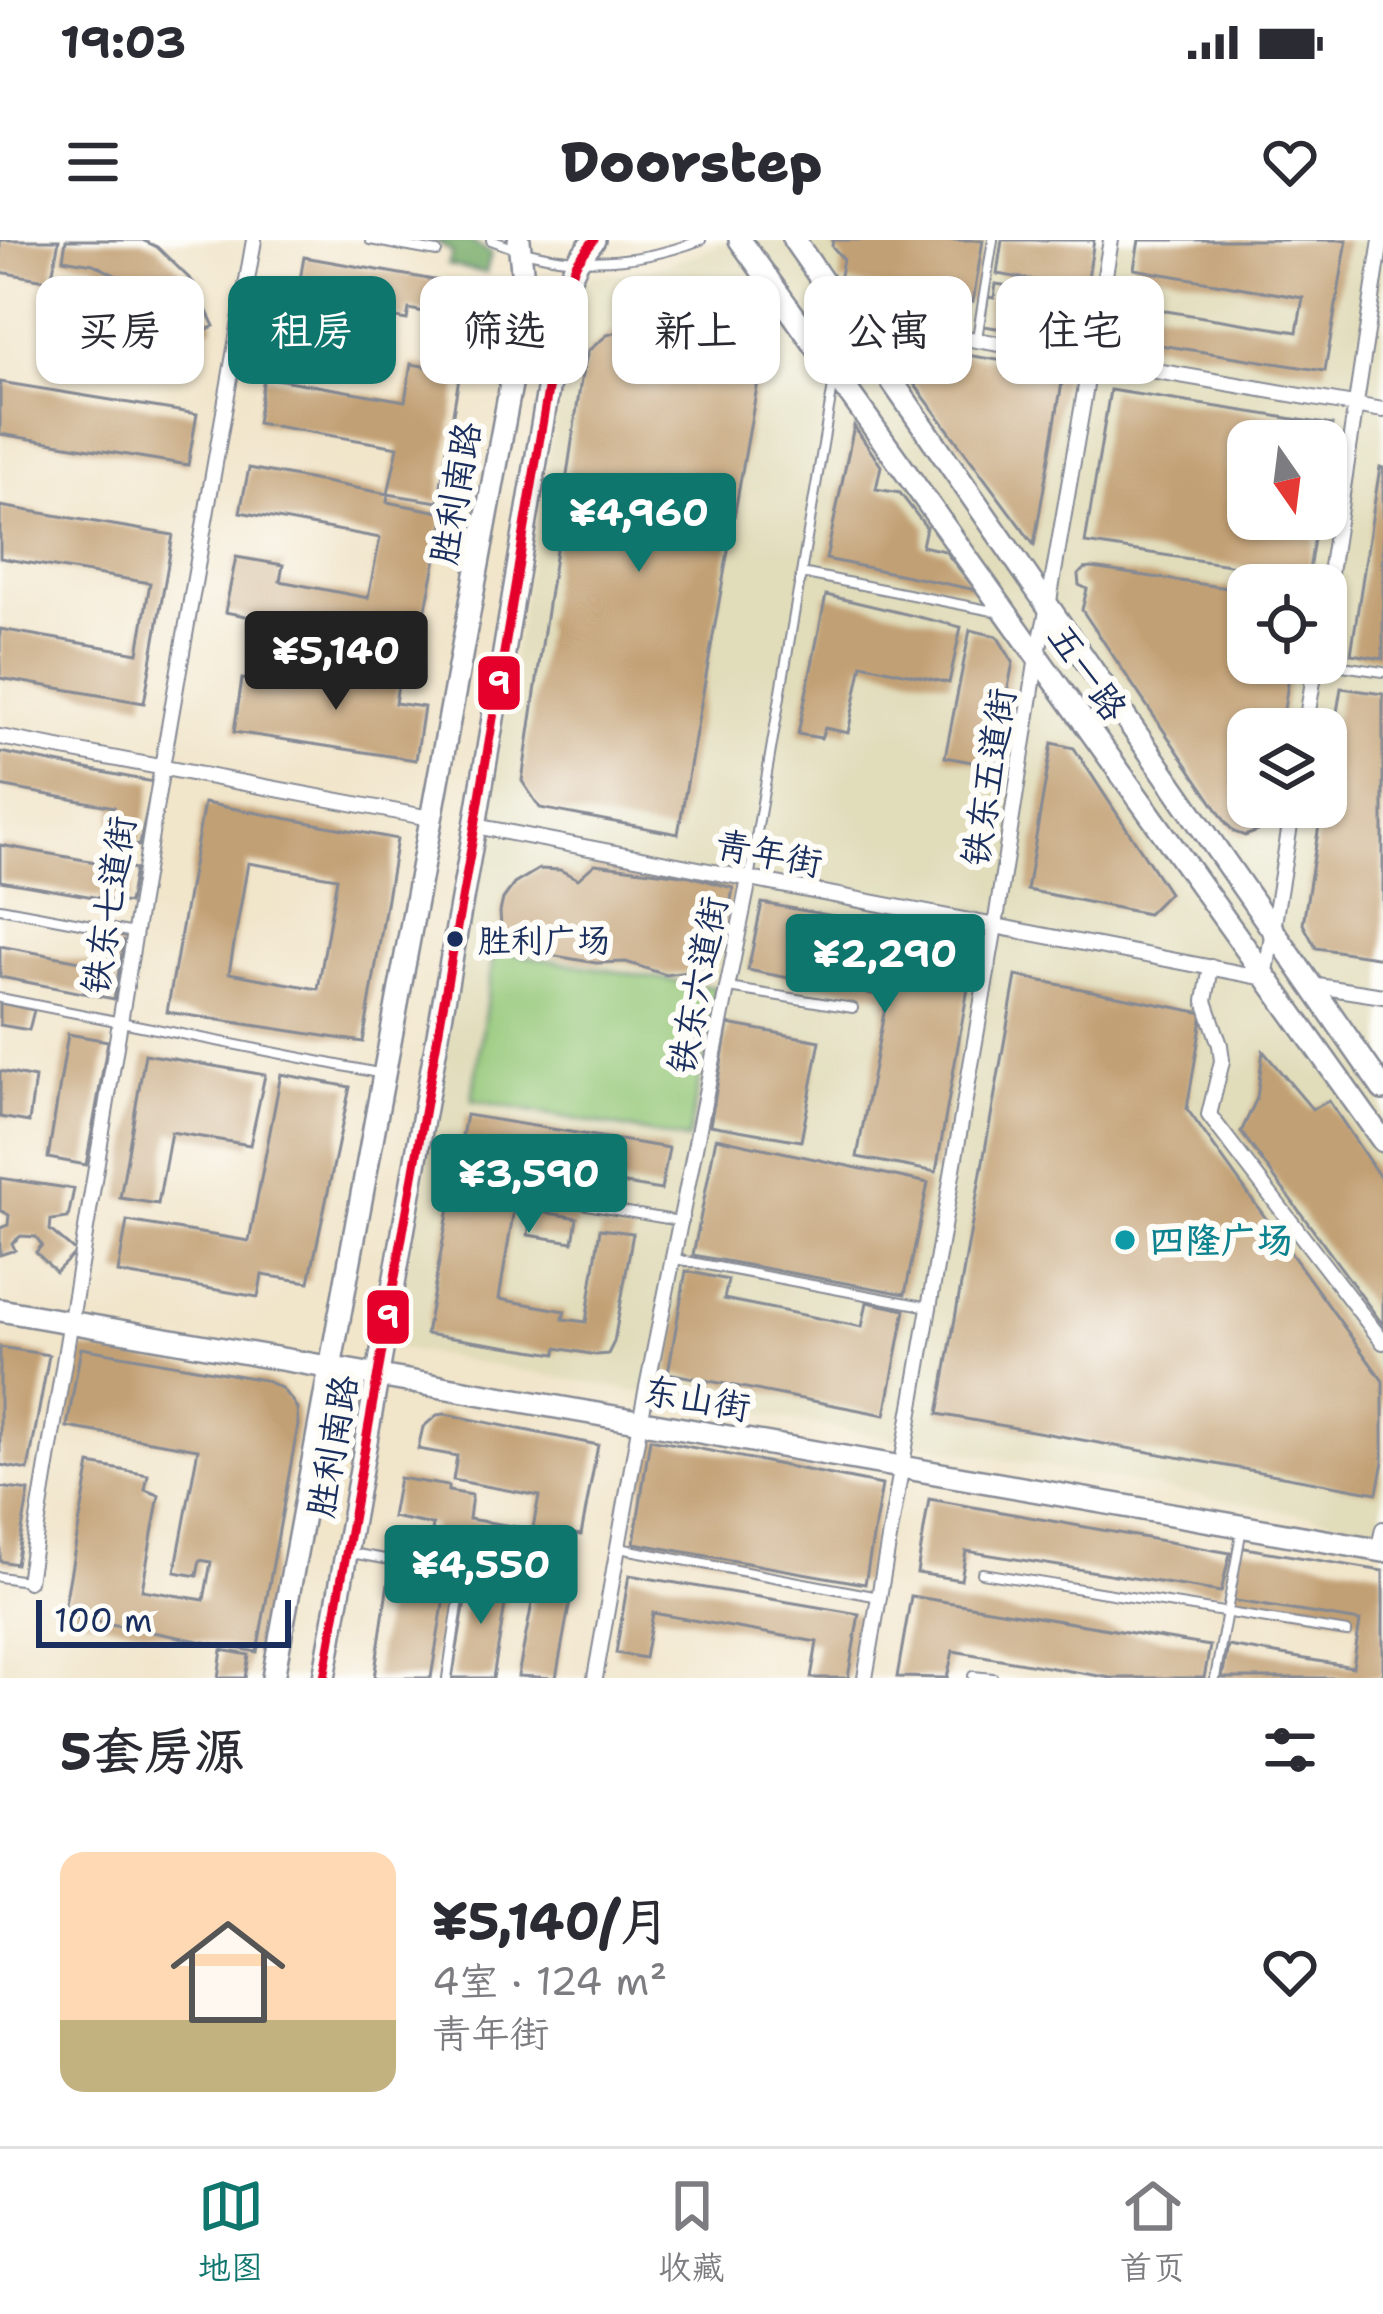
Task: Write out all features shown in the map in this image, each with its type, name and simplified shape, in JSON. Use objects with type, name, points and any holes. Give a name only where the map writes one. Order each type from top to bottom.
[{"type":"main road","name":"胜利南路","points":[[571,276],[594,240]]},
{"type":"main road","name":"五一路","points":[[740,240],[804,330]]},
{"type":"main road","name":"五一路","points":[[794,240],[819,276]]},
{"type":"main road","name":"胜利南路","points":[[520,246],[521,276]]},
{"type":"main road","name":"胜利南路","points":[[273,1678],[511,384]]},
{"type":"main road","name":"胜利南路","points":[[324,1678],[549,384]]},
{"type":"main road","name":"五一路","points":[[843,384],[1383,1141]]},
{"type":"main road","name":"五一路","points":[[894,384],[1383,1089]]},
{"type":"main road","name":"东山街","points":[[0,1310],[1242,1527],[1381,1544]]},
{"type":"street","name":"铁东七道街","points":[[28,1582],[254,240]]},
{"type":"street","name":"铁东五道街","points":[[1105,276],[1111,240]]},
{"type":"street","points":[[1331,564],[1382,240]]},
{"type":"street","points":[[972,339],[996,343]]},
{"type":"street","points":[[1164,373],[1383,410]]},
{"type":"street","name":"铁东五道街","points":[[866,1678],[1087,384]]},
{"type":"street","points":[[0,737],[430,818]]},
{"type":"street","name":"青年街","points":[[475,826],[1264,978]]},
{"type":"street","points":[[1264,978],[1290,828]]},
{"type":"street","name":"铁东六道街","points":[[595,1678],[640,1422],[749,879]]},
{"type":"street","points":[[1211,967],[1205,1001],[1222,1061],[1209,1114],[1383,1342]]},
{"type":"street","points":[[1310,985],[1383,996]]},
{"type":"lane","points":[[370,240],[437,251]]},
{"type":"lane","points":[[491,240],[578,262],[633,260],[701,240]]},
{"type":"lane","points":[[977,340],[993,240]]},
{"type":"lane","name":"铁东六道街","points":[[749,879],[833,384]]},
{"type":"lane","points":[[801,573],[1006,614]]},
{"type":"lane","points":[[1347,667],[1383,672]]},
{"type":"lane","points":[[0,908],[134,933]]},
{"type":"lane","points":[[728,988],[853,1008]]},
{"type":"lane","points":[[0,998],[385,1075]]},
{"type":"lane","points":[[535,1196],[681,1221]]},
{"type":"lane","points":[[673,1258],[929,1307]]},
{"type":"lane","points":[[1215,1678],[1242,1527]]},
{"type":"lane","points":[[618,1548],[879,1597]]},
{"type":"lane","points":[[346,1552],[464,1573],[447,1678]]},
{"type":"lane","points":[[982,1573],[1347,1633]]},
{"type":"lane","points":[[0,1577],[28,1582]]},
{"type":"lane","points":[[974,1676],[993,1678]]},
{"type":"shaded area","points":[[734,240],[1383,240],[1383,1529],[393,1347],[561,384],[588,384],[588,276],[580,275],[626,274]]},
{"type":"green space","points":[[424,240],[468,240],[491,253],[486,273],[448,265],[452,252]]},
{"type":"green space","points":[[494,951],[717,988],[688,1140],[472,1100]]},
{"type":"building","points":[[0,240],[59,240],[52,276],[0,272]]},
{"type":"building","points":[[66,240],[142,240],[157,247],[187,276],[117,276],[93,264],[63,259]]},
{"type":"building","points":[[833,240],[983,240],[973,302],[972,276],[840,276],[843,259],[832,246]]},
{"type":"building","points":[[1002,240],[1094,240],[1088,276],[997,274]]},
{"type":"building","points":[[1139,240],[1347,240],[1325,371],[1164,346],[1164,311],[1297,332],[1303,298],[1134,269]]},
{"type":"building","points":[[304,257],[420,278],[420,311],[409,309],[407,320],[396,318],[396,276],[301,276]]},
{"type":"building","points":[[996,284],[996,328],[984,326],[988,297],[994,298]]},
{"type":"building","points":[[204,305],[214,326],[204,331]]},
{"type":"building","points":[[612,334],[612,384],[758,384],[678,834],[540,808],[522,781],[580,384],[588,384],[588,351]]},
{"type":"building","points":[[972,356],[996,360],[996,384],[1062,384],[1034,545],[914,384],[972,384]]},
{"type":"building","points":[[411,364],[420,365],[420,384],[458,384],[438,502],[388,494],[398,447],[257,423],[263,384],[305,384],[405,401]]},
{"type":"building","points":[[0,382],[197,414],[188,465],[0,434]]},
{"type":"building","points":[[1110,390],[1300,420],[1227,420],[1227,540],[1314,540],[1310,564],[1227,565],[1085,543]]},
{"type":"building","points":[[854,426],[881,466],[876,489],[900,493],[926,527],[922,546],[945,551],[976,590],[826,559]]},
{"type":"building","points":[[249,468],[388,494],[387,502],[445,513],[418,649],[225,612],[236,557],[283,565],[280,581],[368,598],[380,538],[240,512]]},
{"type":"building","points":[[1383,468],[1383,659],[1351,654]]},
{"type":"building","points":[[0,506],[173,535],[144,703],[0,678],[0,629],[138,653],[150,583],[0,558]]},
{"type":"building","points":[[1084,569],[1227,588],[1227,684],[1288,684],[1284,708],[1227,708],[1227,824],[1082,610],[1087,589],[1079,585],[1078,575]]},
{"type":"building","points":[[826,595],[961,627],[949,683],[862,664],[848,733],[825,728],[821,738],[798,734]]},
{"type":"building","points":[[970,630],[997,636],[1013,662],[993,766],[945,757]]},
{"type":"building","points":[[343,658],[401,667],[395,703],[424,707],[416,760],[234,732],[242,679],[338,694]]},
{"type":"building","points":[[1341,688],[1383,694],[1383,958],[1316,948],[1303,924],[1319,828],[1347,828],[1347,708],[1338,708]]},
{"type":"building","points":[[1052,743],[1074,748],[1169,893],[1148,914],[1027,890]]},
{"type":"building","points":[[0,752],[153,782],[139,846],[108,839],[114,807],[0,786]]},
{"type":"building","points":[[204,803],[397,839],[363,1042],[167,1012]],"holes":[[[248,863],[337,878],[318,989],[229,973]]]},
{"type":"building","points":[[1230,828],[1259,828],[1245,836]]},
{"type":"building","points":[[0,845],[135,869],[129,903],[0,881]]},
{"type":"building","points":[[595,864],[690,876],[733,888],[723,947],[714,963],[666,975],[626,962],[596,963],[504,947],[507,938],[500,912],[514,884],[539,869],[560,870],[578,879]]},
{"type":"building","points":[[762,903],[976,942],[936,1172],[857,1157],[887,997],[748,970]]},
{"type":"building","points":[[98,936],[124,941],[114,999],[0,977],[0,946],[91,963]]},
{"type":"building","name":"四隆广场","points":[[1016,976],[1203,1013],[1187,1109],[1383,1381],[1383,1461],[1377,1493],[938,1414]]},
{"type":"building","points":[[0,1003],[34,1010],[29,1030],[0,1025]]},
{"type":"building","points":[[728,1024],[820,1041],[801,1141],[710,1125]]},
{"type":"building","points":[[68,1034],[108,1041],[86,1165],[48,1158]]},
{"type":"building","points":[[1263,1051],[1312,1109],[1329,1101],[1383,1182],[1383,1325],[1241,1132],[1257,1098]]},
{"type":"building","points":[[145,1054],[265,1075],[250,1145],[171,1132],[158,1204],[120,1198]]},
{"type":"building","points":[[0,1071],[35,1078],[29,1122],[0,1117]]},
{"type":"building","points":[[281,1074],[350,1087],[309,1282],[262,1275],[258,1297],[118,1273],[127,1221],[249,1241]]},
{"type":"building","points":[[466,1115],[669,1148],[661,1190],[525,1167],[499,1299],[565,1311],[563,1319],[586,1322],[600,1229],[633,1233],[608,1354],[557,1348],[556,1354],[426,1334]]},
{"type":"building","points":[[716,1138],[928,1183],[905,1294],[693,1255]]},
{"type":"building","points":[[0,1178],[74,1189],[68,1218],[51,1220],[50,1230],[76,1252],[56,1272],[36,1252],[42,1245],[36,1237],[21,1236],[12,1243],[15,1250],[0,1255],[0,1228],[8,1225],[9,1215],[0,1210]]},
{"type":"building","points":[[532,1210],[577,1218],[573,1242],[528,1235]]},
{"type":"building","points":[[686,1271],[728,1280],[724,1299],[862,1327],[867,1302],[905,1310],[885,1415],[668,1373]]},
{"type":"building","points":[[0,1347],[49,1355],[28,1470],[0,1465]]},
{"type":"building","points":[[81,1348],[264,1380],[281,1388],[293,1402],[298,1425],[257,1652],[63,1615],[90,1464],[148,1475],[145,1490],[159,1495],[142,1590],[204,1600],[211,1562],[200,1560],[197,1576],[175,1572],[198,1449],[67,1427]]},
{"type":"building","points":[[445,1414],[598,1445],[581,1535],[533,1528],[539,1496],[453,1480],[457,1456],[418,1449],[423,1427]]},
{"type":"building","points":[[650,1439],[882,1485],[865,1584],[634,1543]]},
{"type":"building","points":[[399,1478],[472,1495],[469,1519],[524,1528],[519,1559],[430,1546],[433,1525],[392,1517]]},
{"type":"building","points":[[0,1487],[29,1491],[16,1564],[0,1561]]},
{"type":"building","points":[[929,1499],[1230,1553],[1221,1592],[966,1551],[961,1580],[917,1573]]},
{"type":"building","points":[[1239,1547],[1383,1571],[1383,1678],[1222,1678],[1228,1646],[1353,1667],[1360,1621],[1230,1600]]},
{"type":"building","points":[[529,1558],[576,1568],[556,1678],[518,1676],[533,1598],[521,1595]]},
{"type":"building","points":[[470,1573],[509,1580],[493,1678],[452,1678]]},
{"type":"building","points":[[629,1575],[859,1614],[848,1678],[811,1678],[817,1642],[653,1613],[645,1658],[616,1653]]},
{"type":"building","points":[[389,1576],[446,1586],[431,1678],[374,1678]]},
{"type":"building","points":[[911,1596],[1210,1646],[1204,1678],[1111,1678],[953,1651],[947,1678],[897,1677]]},
{"type":"building","points":[[222,1650],[249,1655],[245,1678],[218,1678]]},
{"type":"transit line","name":"9","points":[[324,1678],[565,288],[594,240]]},
{"type":"place","name":"胜利广场","points":[[455,939]]},
{"type":"place","name":"四隆广场","points":[[1125,1240]]}]
